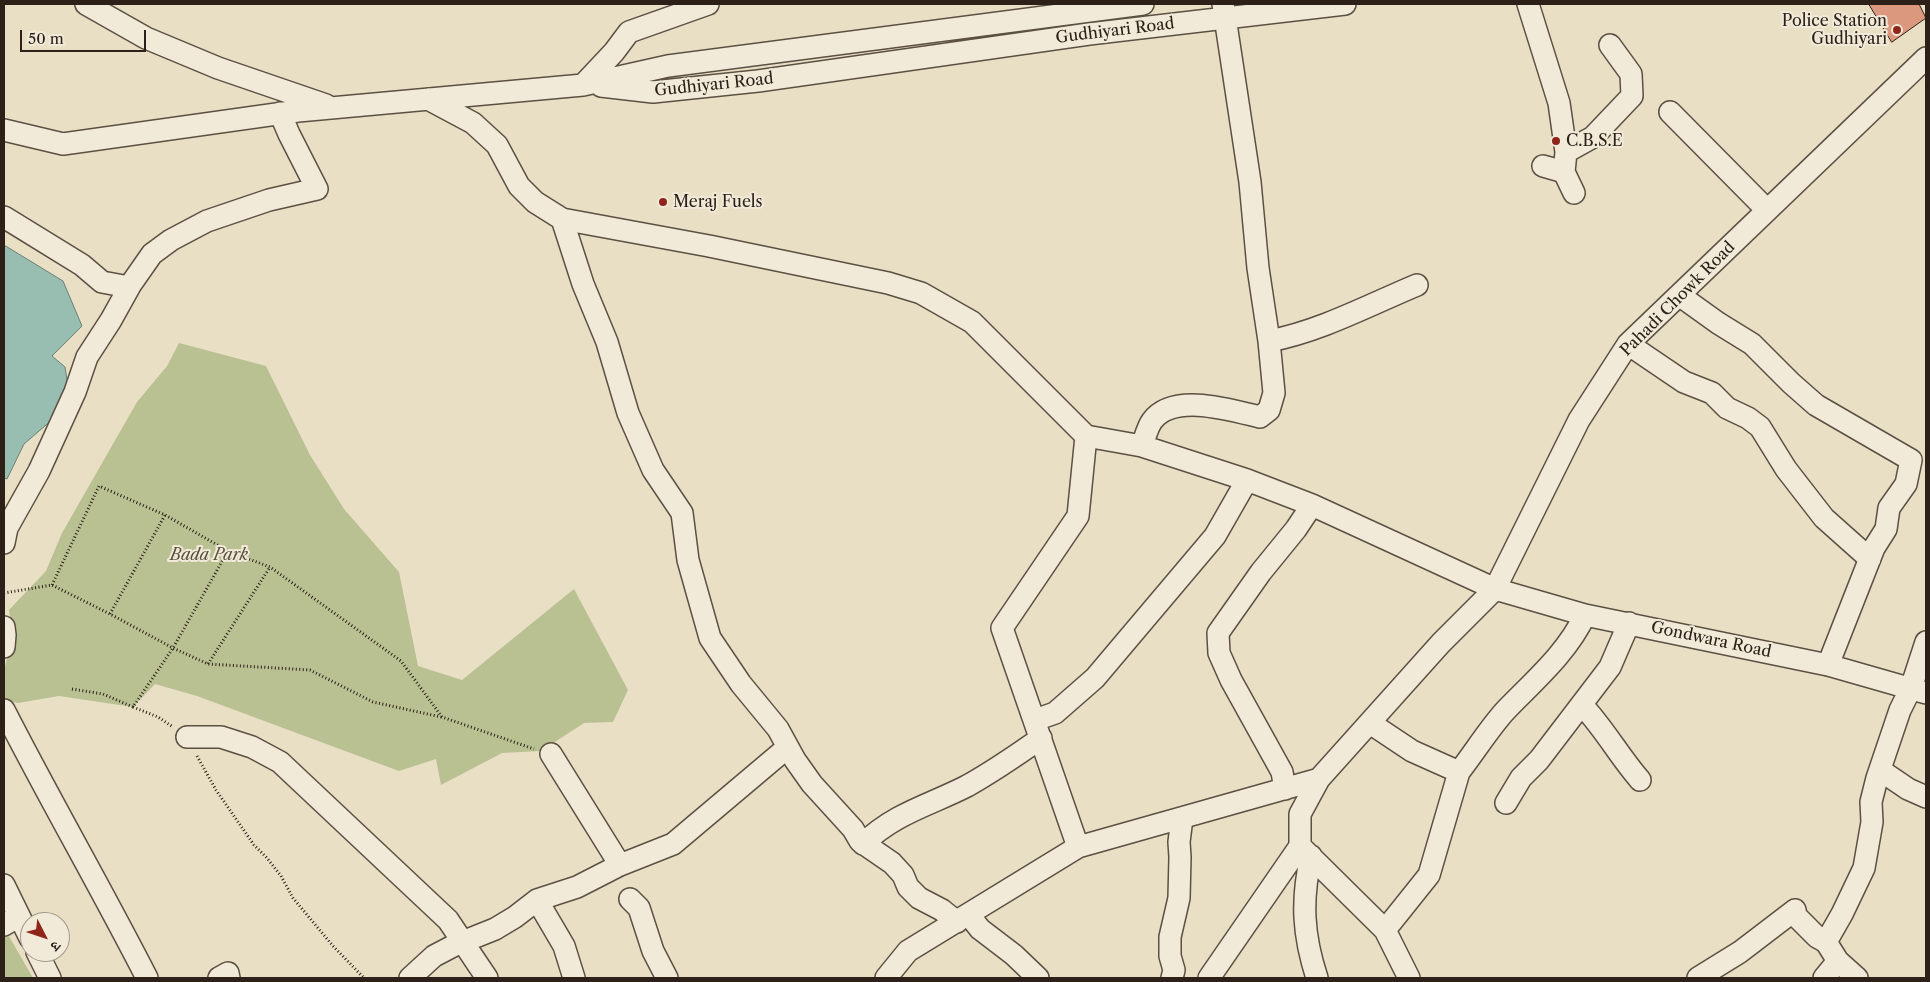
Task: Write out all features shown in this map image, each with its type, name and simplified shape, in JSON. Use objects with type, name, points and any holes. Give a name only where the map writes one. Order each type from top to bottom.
[{"type":"street","points":[[86,4],[146,38],[218,68],[334,108]]},
{"type":"street","name":"Gudhiyari Road","points":[[583,85],[668,66],[1143,4]]},
{"type":"street","name":"Gudhiyari Road","points":[[583,85],[653,92],[758,81],[1089,34],[1224,11],[1345,4]]},
{"type":"street","points":[[1528,4],[1559,103],[1565,162],[1574,193]]},
{"type":"street","points":[[4,130],[63,144],[280,113],[583,85],[614,52],[629,32],[696,5]]},
{"type":"street","points":[[1142,446],[1152,421],[1160,412],[1176,405],[1229,410],[1260,417],[1269,410],[1274,393],[1270,341],[1258,268],[1250,182],[1224,11]]},
{"type":"street","points":[[1543,166],[1565,162],[1593,137],[1632,96],[1631,74],[1610,45]]},
{"type":"street","name":"Pahadi Chowk Road","points":[[1317,978],[1306,941],[1304,910],[1306,851],[1300,814],[1319,779],[1440,643],[1495,588],[1579,420],[1628,344],[1926,58]]},
{"type":"street","points":[[428,99],[473,123],[497,145],[519,186],[535,202],[562,220],[718,248],[888,283],[922,294],[972,322],[1086,436],[1078,516],[1002,628],[1078,848]]},
{"type":"street","points":[[1670,112],[1767,210]]},
{"type":"street","points":[[5,532],[43,462],[75,392],[87,357],[111,320],[129,287],[152,254],[172,240],[207,221],[269,200],[317,189],[280,113]]},
{"type":"street","points":[[4,217],[82,265],[102,282],[129,287]]},
{"type":"street","points":[[562,220],[583,284],[607,342],[628,413],[653,470],[682,513],[688,560],[710,638],[741,684],[778,729],[812,784],[846,821],[863,844],[892,862],[903,875],[908,887],[919,898],[963,918],[980,929],[1014,955],[1038,978]]},
{"type":"street","points":[[1270,341],[1293,336],[1332,323],[1417,285]]},
{"type":"street","points":[[1679,295],[1718,323],[1752,344],[1816,405],[1911,460],[1906,484],[1890,508],[1886,529],[1874,548],[1828,665]]},
{"type":"street","points":[[1628,344],[1684,382],[1712,394],[1727,408],[1748,418],[1760,427],[1786,469],[1824,518],[1870,558]]},
{"type":"street","name":"Gondwara Road","points":[[1086,436],[1142,446],[1247,480],[1312,505],[1495,588],[1585,615],[1828,665],[1919,690]]},
{"type":"street","points":[[863,844],[908,812],[966,786],[1008,761],[1038,729],[1095,678],[1215,536],[1247,480]]},
{"type":"street","points":[[1284,789],[1282,772],[1231,680],[1220,653],[1218,633],[1260,572],[1296,529],[1312,505]]},
{"type":"street","points":[[1384,930],[1429,875],[1459,772],[1504,712],[1531,686],[1576,634],[1585,615]]},
{"type":"street","points":[[1506,803],[1521,778],[1539,760],[1610,667],[1629,623]]},
{"type":"street","points":[[4,627],[4,647]]},
{"type":"street","points":[[1826,942],[1864,868],[1872,822],[1872,802],[1880,770],[1900,710],[1919,690],[1926,642]]},
{"type":"street","points":[[1582,705],[1595,720],[1624,762],[1640,780]]},
{"type":"street","points":[[4,710],[147,978]]},
{"type":"street","points":[[1370,723],[1412,750],[1459,772]]},
{"type":"street","points":[[188,737],[221,737],[252,747],[280,762],[448,920],[487,978]]},
{"type":"street","points":[[410,978],[434,956],[494,929],[515,917],[537,900],[577,887],[620,865],[673,844],[788,748]]},
{"type":"street","points":[[551,754],[620,865]]},
{"type":"street","points":[[1880,770],[1908,790],[1926,797]]},
{"type":"street","points":[[886,978],[908,951],[1078,848],[1319,779]]},
{"type":"street","points":[[1172,978],[1174,970],[1170,956],[1170,936],[1179,898],[1179,842],[1182,818]]},
{"type":"street","points":[[1209,978],[1306,851],[1384,930],[1409,978]]},
{"type":"street","points":[[4,885],[12,921]]},
{"type":"street","points":[[630,899],[638,908],[654,951],[668,978]]},
{"type":"street","points":[[537,900],[564,946],[574,978]]},
{"type":"street","points":[[1698,978],[1740,952],[1795,910],[1796,916],[1817,937],[1826,942],[1838,961],[1857,978]]},
{"type":"street","points":[[1824,978],[1838,961]]},
{"type":"street","points":[[42,962],[50,978]]},
{"type":"street","points":[[219,978],[228,973],[229,978]]},
{"type":"path","points":[[52,585],[99,486],[164,515],[228,552],[270,567],[401,662],[442,717]]},
{"type":"path","points":[[110,614],[164,515]]},
{"type":"path","points":[[133,707],[173,648],[228,552]]},
{"type":"path","points":[[208,664],[270,567]]},
{"type":"path","points":[[4,593],[52,585],[173,648],[208,664],[310,670],[373,702],[442,717],[551,754]]},
{"type":"path","points":[[72,689],[103,694],[158,717],[188,737],[216,790],[254,845],[281,876],[293,898],[333,946],[364,978]]},
{"type":"green space","name":"Bada Park","points":[[179,343],[266,366],[310,455],[344,509],[399,572],[418,666],[462,680],[574,589],[628,690],[613,722],[584,723],[541,751],[502,753],[441,785],[436,759],[399,771],[197,696],[155,684],[133,707],[59,696],[18,703],[4,700],[4,670],[13,636],[9,610],[46,571],[62,533],[137,402],[167,366]]},
{"type":"green space","points":[[6,931],[20,955],[20,962],[24,962],[33,978],[4,978],[4,934]]},
{"type":"water","points":[[4,245],[63,281],[82,326],[52,356],[65,367],[69,393],[53,419],[24,444],[7,479],[4,478]]},
{"type":"building","name":"Police Station Gudhiyari","points":[[1869,4],[1919,4],[1926,18],[1892,42]]},
{"type":"place","name":"Police Station Gudhiyari","points":[[1897,30]]},
{"type":"place","name":"C.B.S.E","points":[[1556,141]]},
{"type":"place","name":"Meraj Fuels","points":[[663,202]]}]
